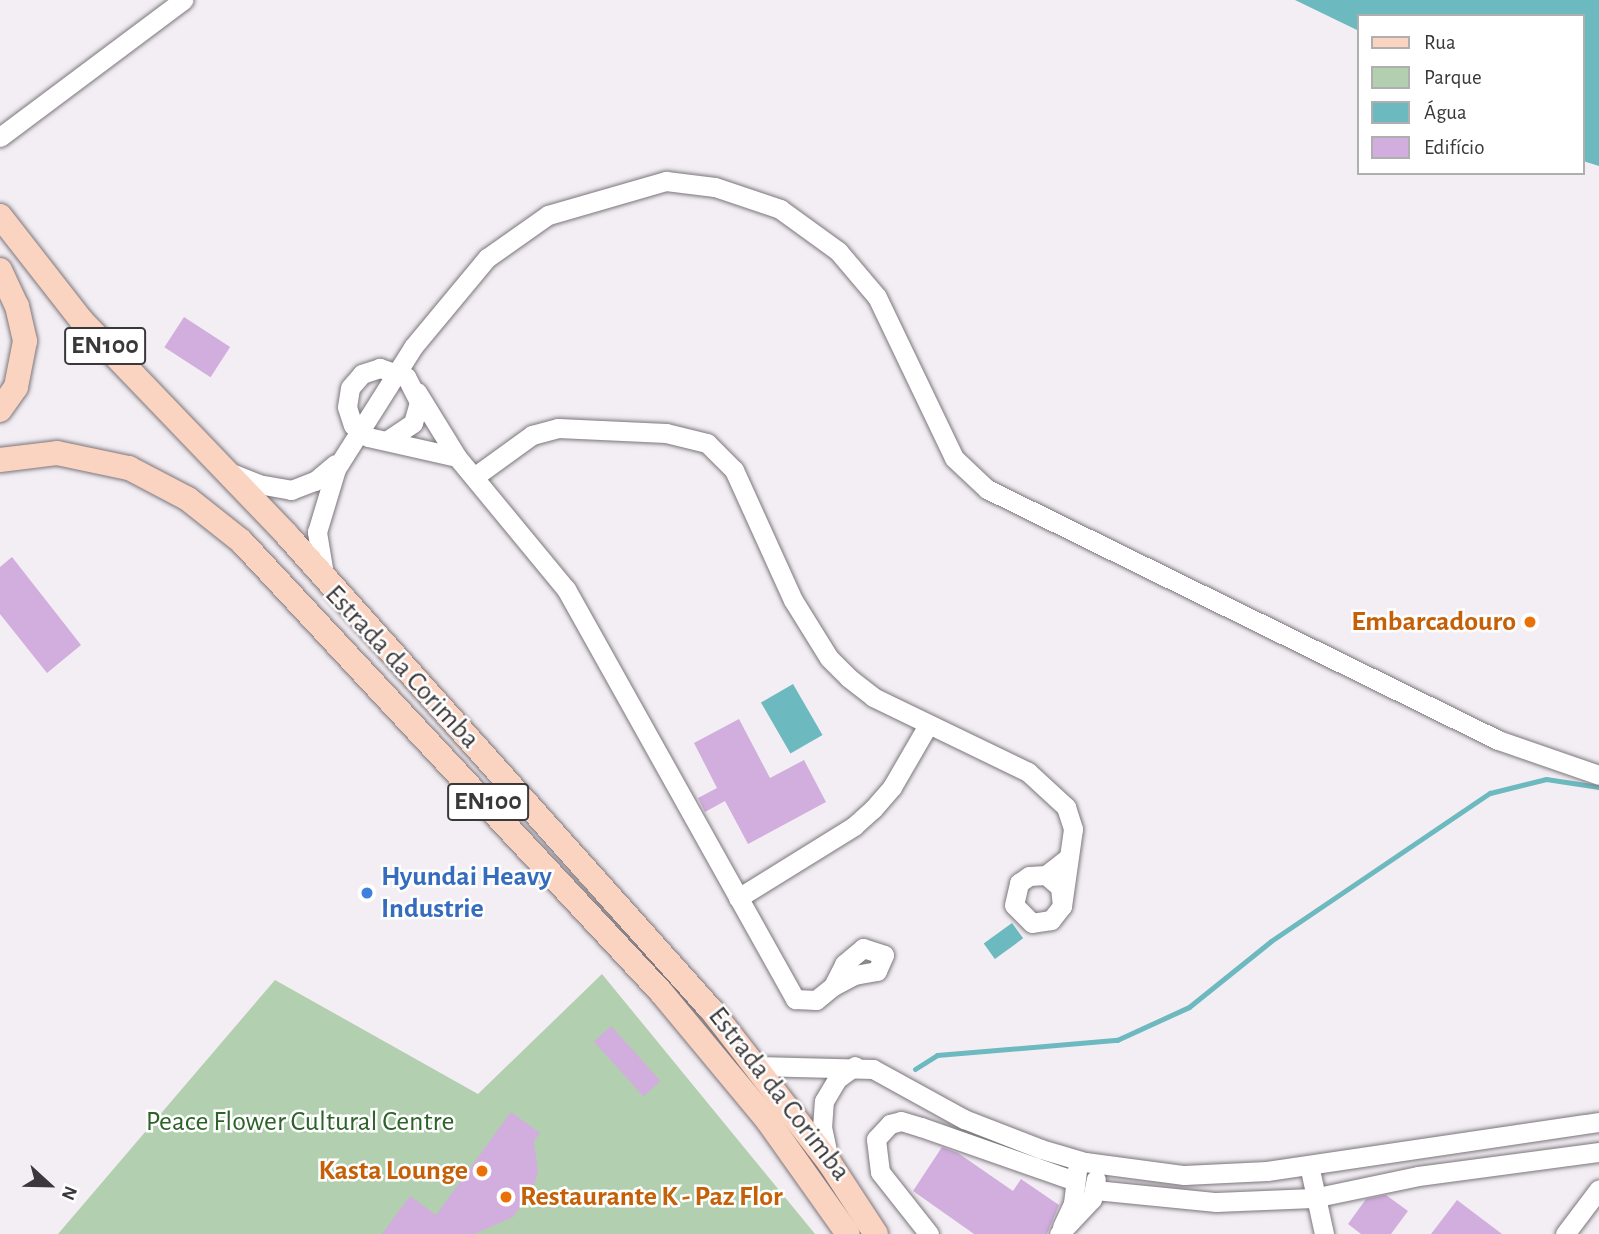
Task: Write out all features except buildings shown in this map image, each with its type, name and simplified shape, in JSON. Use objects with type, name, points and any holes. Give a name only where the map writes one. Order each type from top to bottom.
[{"type":"main road","name":"EN100","points":[[0,216],[82,321],[219,468]]},
{"type":"main road","points":[[0,270],[17,306],[25,341],[16,387],[0,410]]},
{"type":"main road","name":"Estrada da Corimba","points":[[0,460],[57,453],[129,468],[188,499],[241,541],[661,992],[768,1121],[848,1234]]},
{"type":"main road","name":"Estrada da Corimba","points":[[219,468],[488,758],[757,1066],[829,1162],[876,1234]]},
{"type":"street","points":[[0,137],[183,0]]},
{"type":"street","points":[[326,582],[317,532],[330,484],[397,370],[487,258],[548,215],[666,181],[728,191],[780,209],[838,251],[877,298],[954,458],[987,489],[1498,740],[1599,775]]},
{"type":"street","points":[[457,457],[359,432],[346,407],[350,388],[371,370],[397,370],[417,392],[457,457],[566,589],[795,999],[816,1000],[833,986]]},
{"type":"street","points":[[388,440],[413,423],[417,392]]},
{"type":"street","points":[[474,477],[532,435],[558,428],[666,433],[707,443],[734,470],[793,600],[829,658],[873,697],[1045,783],[1066,807],[1073,829],[1062,906],[1051,920],[1041,924],[1018,914],[1013,896],[1018,883],[1029,876],[1046,875],[1068,858]]},
{"type":"street","points":[[219,468],[258,484],[291,490],[315,481],[346,454]]},
{"type":"street","points":[[737,898],[873,810],[892,787],[928,725]]},
{"type":"street","points":[[1046,875],[1060,887],[1062,906]]},
{"type":"street","points":[[757,1066],[855,1066],[886,1075],[1000,1134],[1079,1160],[1184,1175],[1309,1165],[1599,1122]]},
{"type":"street","points":[[829,1162],[821,1128],[824,1101],[837,1079],[855,1066]]},
{"type":"street","points":[[929,1234],[880,1172],[876,1139],[890,1124],[901,1121],[1075,1181]]},
{"type":"street","points":[[1095,1190],[1216,1202],[1313,1198],[1418,1176],[1599,1152]]},
{"type":"street","points":[[1059,1234],[1073,1203],[1079,1160]]},
{"type":"street","points":[[1059,1234],[1080,1217],[1095,1190],[1098,1164]]},
{"type":"street","points":[[1309,1165],[1313,1198],[1324,1234]]},
{"type":"street","points":[[1565,1234],[1599,1189]]},
{"type":"green space","name":"Peace Flower Cultural Centre","points":[[602,974],[815,1234],[58,1234],[275,980],[478,1094]]},
{"type":"water","points":[[1295,0],[1599,0],[1599,166],[1585,162],[1585,14],[1358,14],[1358,31]]},
{"type":"water","points":[[793,684],[822,735],[790,754],[761,702]]},
{"type":"water","points":[[1012,923],[1023,938],[995,959],[984,944]]},
{"type":"waterway","points":[[915,1069],[937,1055],[1117,1040],[1189,1007],[1271,941],[1490,793],[1546,779],[1599,787]]},
{"type":"place","name":"Embarcadouro","points":[[1530,622]]},
{"type":"place","name":"Hyundai Heavy Industrie","points":[[367,893]]},
{"type":"place","name":"Kasta Lounge","points":[[482,1171]]},
{"type":"place","name":"Restaurante K - Paz Flor","points":[[506,1197]]}]
